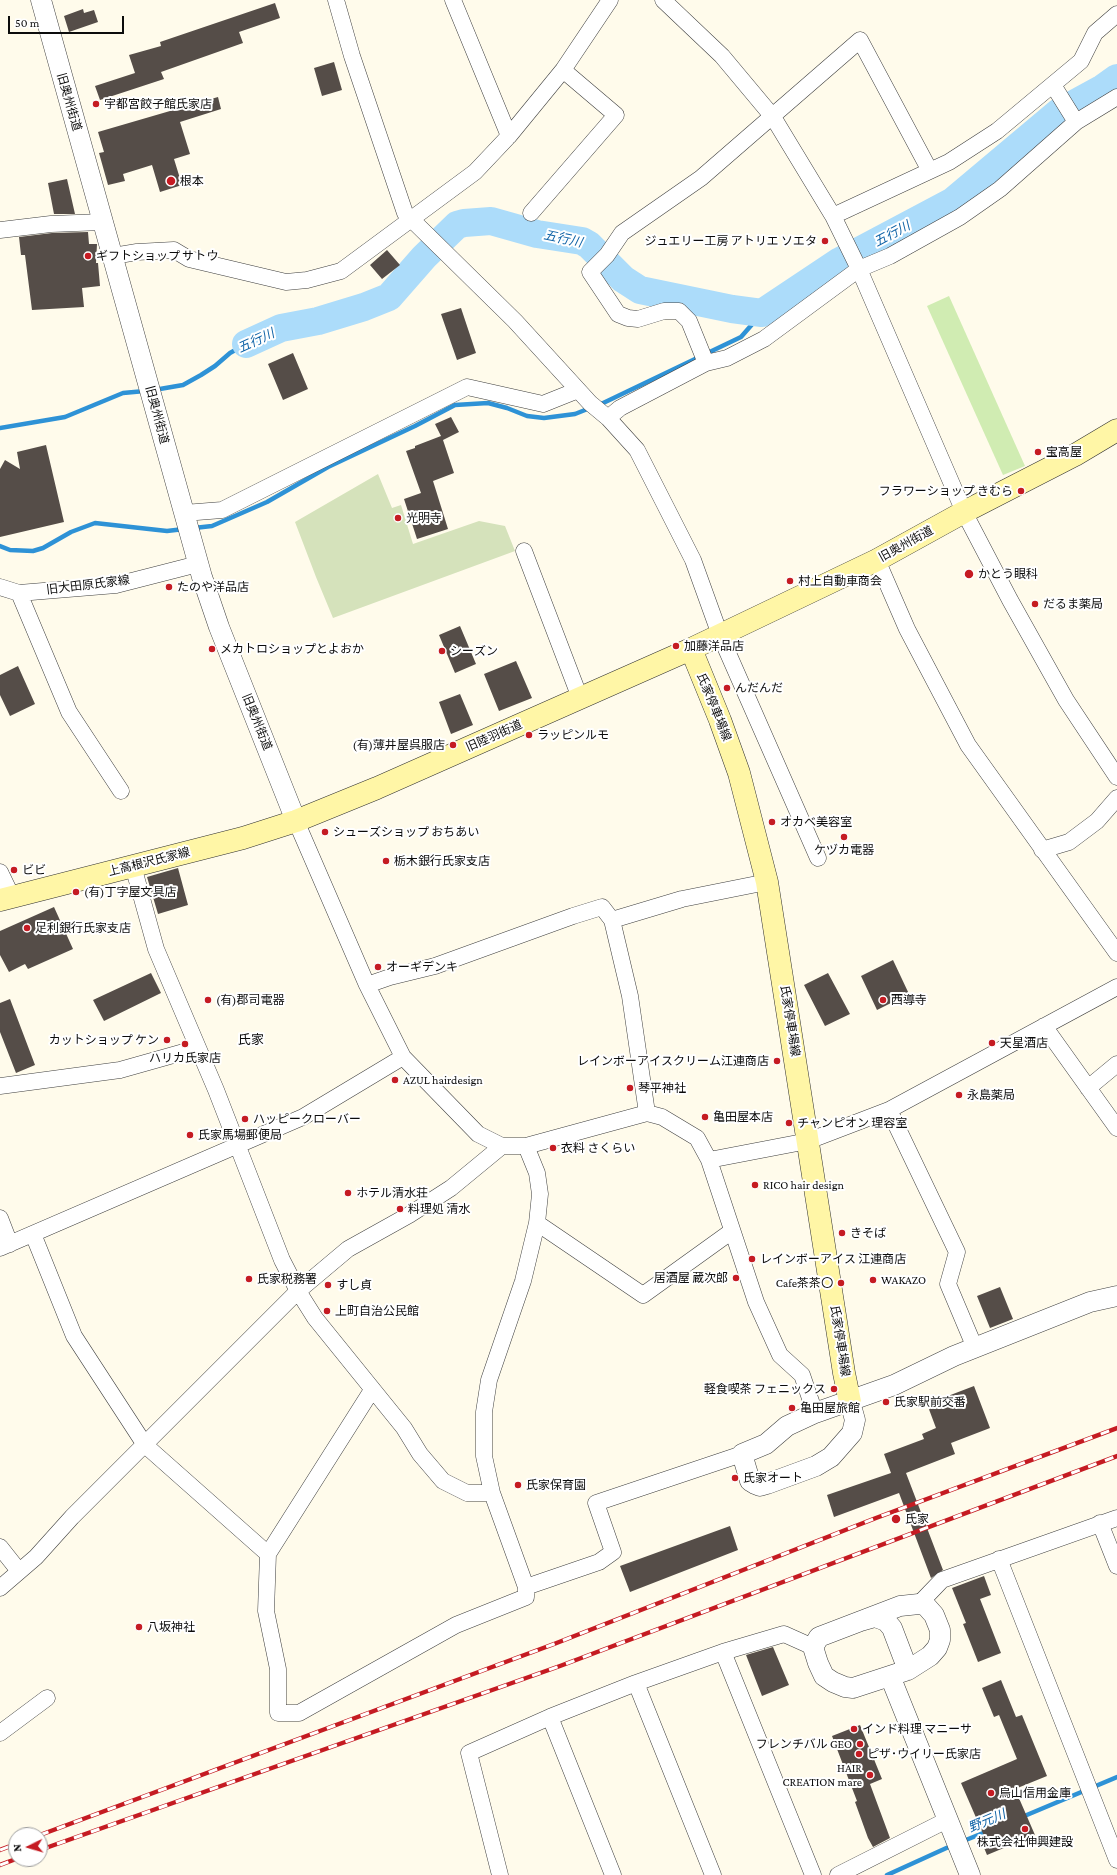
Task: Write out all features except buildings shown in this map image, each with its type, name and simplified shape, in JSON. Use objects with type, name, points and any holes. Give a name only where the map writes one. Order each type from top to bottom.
[{"type":"main road","name":"旧奥州街道","points":[[690,650],[877,560],[964,512],[1075,456],[1117,430]]},
{"type":"main road","name":"旧陸羽街道","points":[[296,821],[377,788],[690,650]]},
{"type":"main road","name":"氏家停車場線","points":[[690,650],[720,720],[739,773],[767,882],[844,1373],[850,1402]]},
{"type":"main road","name":"上高根沢氏家線","points":[[6,899],[243,838],[296,821]]},
{"type":"street","name":"旧奥州街道","points":[[41,0],[198,564],[219,627],[296,821]]},
{"type":"street","points":[[336,0],[352,56],[405,213],[515,321],[578,390],[637,450],[693,560],[720,635],[818,858]]},
{"type":"street","points":[[453,0],[509,136]]},
{"type":"street","points":[[113,256],[137,252],[174,250],[189,259],[286,282],[307,280],[341,271],[475,172],[509,136],[564,70],[610,0]]},
{"type":"street","points":[[663,0],[722,56],[773,117],[833,216],[857,265],[964,512],[1010,600],[1066,700],[1117,777]]},
{"type":"street","points":[[833,216],[949,162],[997,131],[1081,61],[1095,33],[1117,14]]},
{"type":"street","points":[[703,356],[689,321],[679,311],[664,311],[638,318],[628,318],[618,314],[590,272],[622,233],[701,178],[860,40],[930,171]]},
{"type":"street","points":[[531,213],[616,115],[564,70]]},
{"type":"street","points":[[1053,85],[1074,119]]},
{"type":"street","points":[[599,411],[620,408],[703,356],[727,358],[764,339],[857,265],[890,256],[960,218],[1000,189],[1074,119],[1117,97]]},
{"type":"street","points":[[0,230],[51,224],[103,222]]},
{"type":"street","points":[[184,513],[222,510],[467,386],[543,404],[578,390]]},
{"type":"street","points":[[524,551],[580,698]]},
{"type":"street","points":[[877,560],[907,629],[968,745],[1042,850],[1117,952]]},
{"type":"street","name":"旧大田原氏家線","points":[[0,587],[19,593],[116,585],[198,564]]},
{"type":"street","points":[[19,593],[69,712],[121,791]]},
{"type":"street","points":[[1042,850],[1069,842],[1097,821],[1117,798]]},
{"type":"street","points":[[296,821],[367,985],[403,1058],[478,1134],[502,1146],[526,1146],[647,1113],[662,1117],[697,1138],[709,1160],[759,1309],[780,1355],[802,1375],[815,1413]]},
{"type":"street","points":[[133,866],[151,934],[238,1146],[279,1252],[298,1291],[315,1318],[404,1428],[420,1454],[444,1481],[467,1493],[492,1492]]},
{"type":"street","points":[[0,872],[6,899]]},
{"type":"street","points":[[612,920],[682,900],[767,882]]},
{"type":"street","points":[[367,985],[390,977],[435,966],[566,919],[602,908],[612,920],[630,996],[647,1113]]},
{"type":"street","points":[[709,1160],[808,1141],[889,1110],[1117,987]]},
{"type":"street","points":[[1044,1026],[1117,1128]]},
{"type":"street","points":[[0,1086],[120,1070],[198,1048]]},
{"type":"street","points":[[0,1218],[5,1246],[303,1117],[403,1058]]},
{"type":"street","points":[[1088,1088],[1117,1064]]},
{"type":"street","points":[[889,1110],[957,1252],[948,1284],[975,1348]]},
{"type":"street","points":[[0,1588],[36,1557],[72,1517],[298,1291],[348,1249],[409,1215],[451,1188],[502,1146]]},
{"type":"street","points":[[372,1390],[268,1554],[266,1611],[278,1669],[278,1713],[299,1713],[456,1625],[526,1597],[526,1587],[492,1492],[484,1456],[484,1412],[488,1380],[523,1281],[537,1222],[540,1194],[537,1173],[526,1146]]},
{"type":"street","points":[[537,1222],[643,1296],[732,1231]]},
{"type":"street","points":[[34,1234],[74,1336],[145,1445],[268,1554]]},
{"type":"street","points":[[526,1587],[599,1562],[614,1552],[596,1503],[742,1454],[766,1444],[787,1426],[815,1413],[850,1402],[894,1385],[975,1348],[1090,1302],[1117,1296]]},
{"type":"street","points":[[742,1454],[750,1480],[760,1486],[782,1480],[816,1466],[831,1457],[852,1433],[856,1420],[850,1402]]},
{"type":"street","points":[[920,1604],[942,1580],[1117,1518]]},
{"type":"street","points":[[1100,1524],[1117,1566]]},
{"type":"street","points":[[0,1547],[19,1571]]},
{"type":"street","points":[[999,1559],[1117,1860]]},
{"type":"street","points":[[920,1604],[926,1606],[934,1615],[940,1630],[940,1640],[937,1648],[930,1656],[899,1673],[853,1688],[845,1687],[824,1676],[813,1647],[819,1637],[861,1621],[900,1606],[920,1604]]},
{"type":"street","points":[[861,1621],[875,1617],[886,1621],[892,1628],[899,1673],[947,1820],[970,1875]]},
{"type":"street","points":[[500,1875],[469,1753],[550,1717],[636,1683],[723,1652],[784,1634],[813,1647]]},
{"type":"street","points":[[723,1652],[813,1875]]},
{"type":"street","points":[[636,1683],[713,1875]]},
{"type":"street","points":[[0,1733],[47,1698]]},
{"type":"street","points":[[550,1717],[613,1875]]},
{"type":"street","points":[[838,1875],[947,1820]]},
{"type":"green space","points":[[949,296],[1025,466],[1003,475],[927,306]]},
{"type":"green space","points":[[378,474],[392,508],[401,505],[413,544],[479,521],[505,526],[515,551],[333,618],[295,522]]},
{"type":"waterway","name":"五行川","points":[[246,344],[281,328],[318,321],[364,307],[389,297],[424,257],[457,225],[491,221],[537,234],[582,241],[589,245],[623,279],[640,290],[732,309],[762,313],[840,261],[953,201],[1059,112],[1103,88],[1117,78]]},
{"type":"waterway","points":[[599,405],[741,337],[762,313]]},
{"type":"waterway","name":"五行川","points":[[154,390],[183,385],[215,366],[230,353],[246,344]]},
{"type":"waterway","name":"五行川","points":[[0,428],[65,417],[123,393],[145,391]]},
{"type":"waterway","points":[[194,528],[212,526],[267,502],[328,467],[415,426],[455,405],[488,403],[507,408],[527,416],[544,418],[575,414],[590,408]]},
{"type":"waterway","points":[[0,546],[10,550],[33,551],[43,548],[71,532],[95,523],[167,531],[184,529]]},
{"type":"waterway","name":"野元川","points":[[1022,1817],[1117,1777]]},
{"type":"waterway","name":"野元川","points":[[961,1842],[988,1831]]},
{"type":"waterway","name":"野元川","points":[[887,1875],[953,1845]]},
{"type":"railway","points":[[48,1832],[554,1644],[876,1518],[1117,1428]]},
{"type":"railway","points":[[48,1847],[560,1666],[1117,1456]]},
{"type":"railway","points":[[0,1850],[8,1847]]},
{"type":"railway","points":[[0,1865],[8,1862]]},
{"type":"place","name":"宇都宮餃子館氏家店","points":[[96,104]]},
{"type":"place","name":"根本","points":[[171,181]]},
{"type":"place","name":"ジュエリー工房 アトリエ ソエタ","points":[[825,241]]},
{"type":"place","name":"ギフトショップ サトウ","points":[[88,256]]},
{"type":"place","name":"宝高屋","points":[[1038,452]]},
{"type":"place","name":"フラワーショップ きむら","points":[[1021,491]]},
{"type":"place","name":"光明寺","points":[[398,518]]},
{"type":"place","name":"かとう眼科","points":[[969,574]]},
{"type":"place","name":"村上自動車商会","points":[[790,581]]},
{"type":"place","name":"たのや洋品店","points":[[169,587]]},
{"type":"place","name":"だるま薬局","points":[[1035,604]]},
{"type":"place","name":"加藤洋品店","points":[[676,646]]},
{"type":"place","name":"メカトロショップとよおか","points":[[212,649]]},
{"type":"place","name":"シーズン","points":[[442,651]]},
{"type":"place","name":"んだんだ","points":[[727,688]]},
{"type":"place","name":"ラッピンルモ","points":[[529,735]]},
{"type":"place","name":"(有)薄井屋呉服店","points":[[453,745]]},
{"type":"place","name":"オカベ美容室","points":[[772,822]]},
{"type":"place","name":"シューズショップ おちあい","points":[[325,832]]},
{"type":"place","name":"ケヅカ電器","points":[[844,837]]},
{"type":"place","name":"栃木銀行氏家支店","points":[[386,861]]},
{"type":"place","name":"ビビ","points":[[14,870]]},
{"type":"place","name":"(有)丁字屋文具店","points":[[76,892]]},
{"type":"place","name":"足利銀行氏家支店","points":[[27,928]]},
{"type":"place","name":"オーギデンキ","points":[[378,967]]},
{"type":"place","name":"(有)郡司電器","points":[[208,1000]]},
{"type":"place","name":"西導寺","points":[[883,1000]]},
{"type":"place","name":"カットショップ ケン","points":[[167,1040]]},
{"type":"place","name":"天星酒店","points":[[992,1043]]},
{"type":"place","name":"ハリカ氏家店","points":[[185,1044]]},
{"type":"place","name":"レインボーアイスクリーム江連商店","points":[[777,1061]]},
{"type":"place","name":"AZUL hairdesign","points":[[395,1080]]},
{"type":"place","name":"琴平神社","points":[[630,1088]]},
{"type":"place","name":"永島薬局","points":[[959,1095]]},
{"type":"place","name":"亀田屋本店","points":[[705,1117]]},
{"type":"place","name":"ハッピークローバー","points":[[245,1119]]},
{"type":"place","name":"チャンピオン 理容室","points":[[789,1123]]},
{"type":"place","name":"氏家馬場郵便局","points":[[190,1135]]},
{"type":"place","name":"衣料 さくらい","points":[[553,1148]]},
{"type":"place","name":"RICO hair design","points":[[755,1185]]},
{"type":"place","name":"ホテル清水荘","points":[[348,1193]]},
{"type":"place","name":"料理処 清水","points":[[400,1209]]},
{"type":"place","name":"きそば","points":[[842,1233]]},
{"type":"place","name":"レインボーアイス 江連商店","points":[[752,1259]]},
{"type":"place","name":"居酒屋 蔵次郎","points":[[736,1278]]},
{"type":"place","name":"氏家税務署","points":[[249,1279]]},
{"type":"place","name":"WAKAZO","points":[[873,1280]]},
{"type":"place","name":"Cafe茶茶〇","points":[[841,1283]]},
{"type":"place","name":"すし貞","points":[[328,1285]]},
{"type":"place","name":"上町自治公民館","points":[[327,1311]]},
{"type":"place","name":"軽食喫茶 フェニックス","points":[[834,1389]]},
{"type":"place","name":"氏家駅前交番","points":[[886,1402]]},
{"type":"place","name":"亀田屋旅館","points":[[792,1408]]},
{"type":"place","name":"氏家オート","points":[[735,1478]]},
{"type":"place","name":"氏家保育園","points":[[518,1485]]},
{"type":"place","name":"氏家","points":[[896,1519]]},
{"type":"place","name":"八坂神社","points":[[139,1627]]},
{"type":"place","name":"インド料理 マニーサ","points":[[854,1729]]},
{"type":"place","name":"フレンチバル GEO","points":[[860,1744]]},
{"type":"place","name":"ピザ･ウイリー氏家店","points":[[859,1754]]},
{"type":"place","name":"HAIR CREATION mare","points":[[870,1775]]},
{"type":"place","name":"烏山信用金庫","points":[[991,1793]]},
{"type":"place","name":"株式会社伸興建設","points":[[1025,1829]]},
{"type":"district","name":"氏家","points":[[251,1040]]}]
